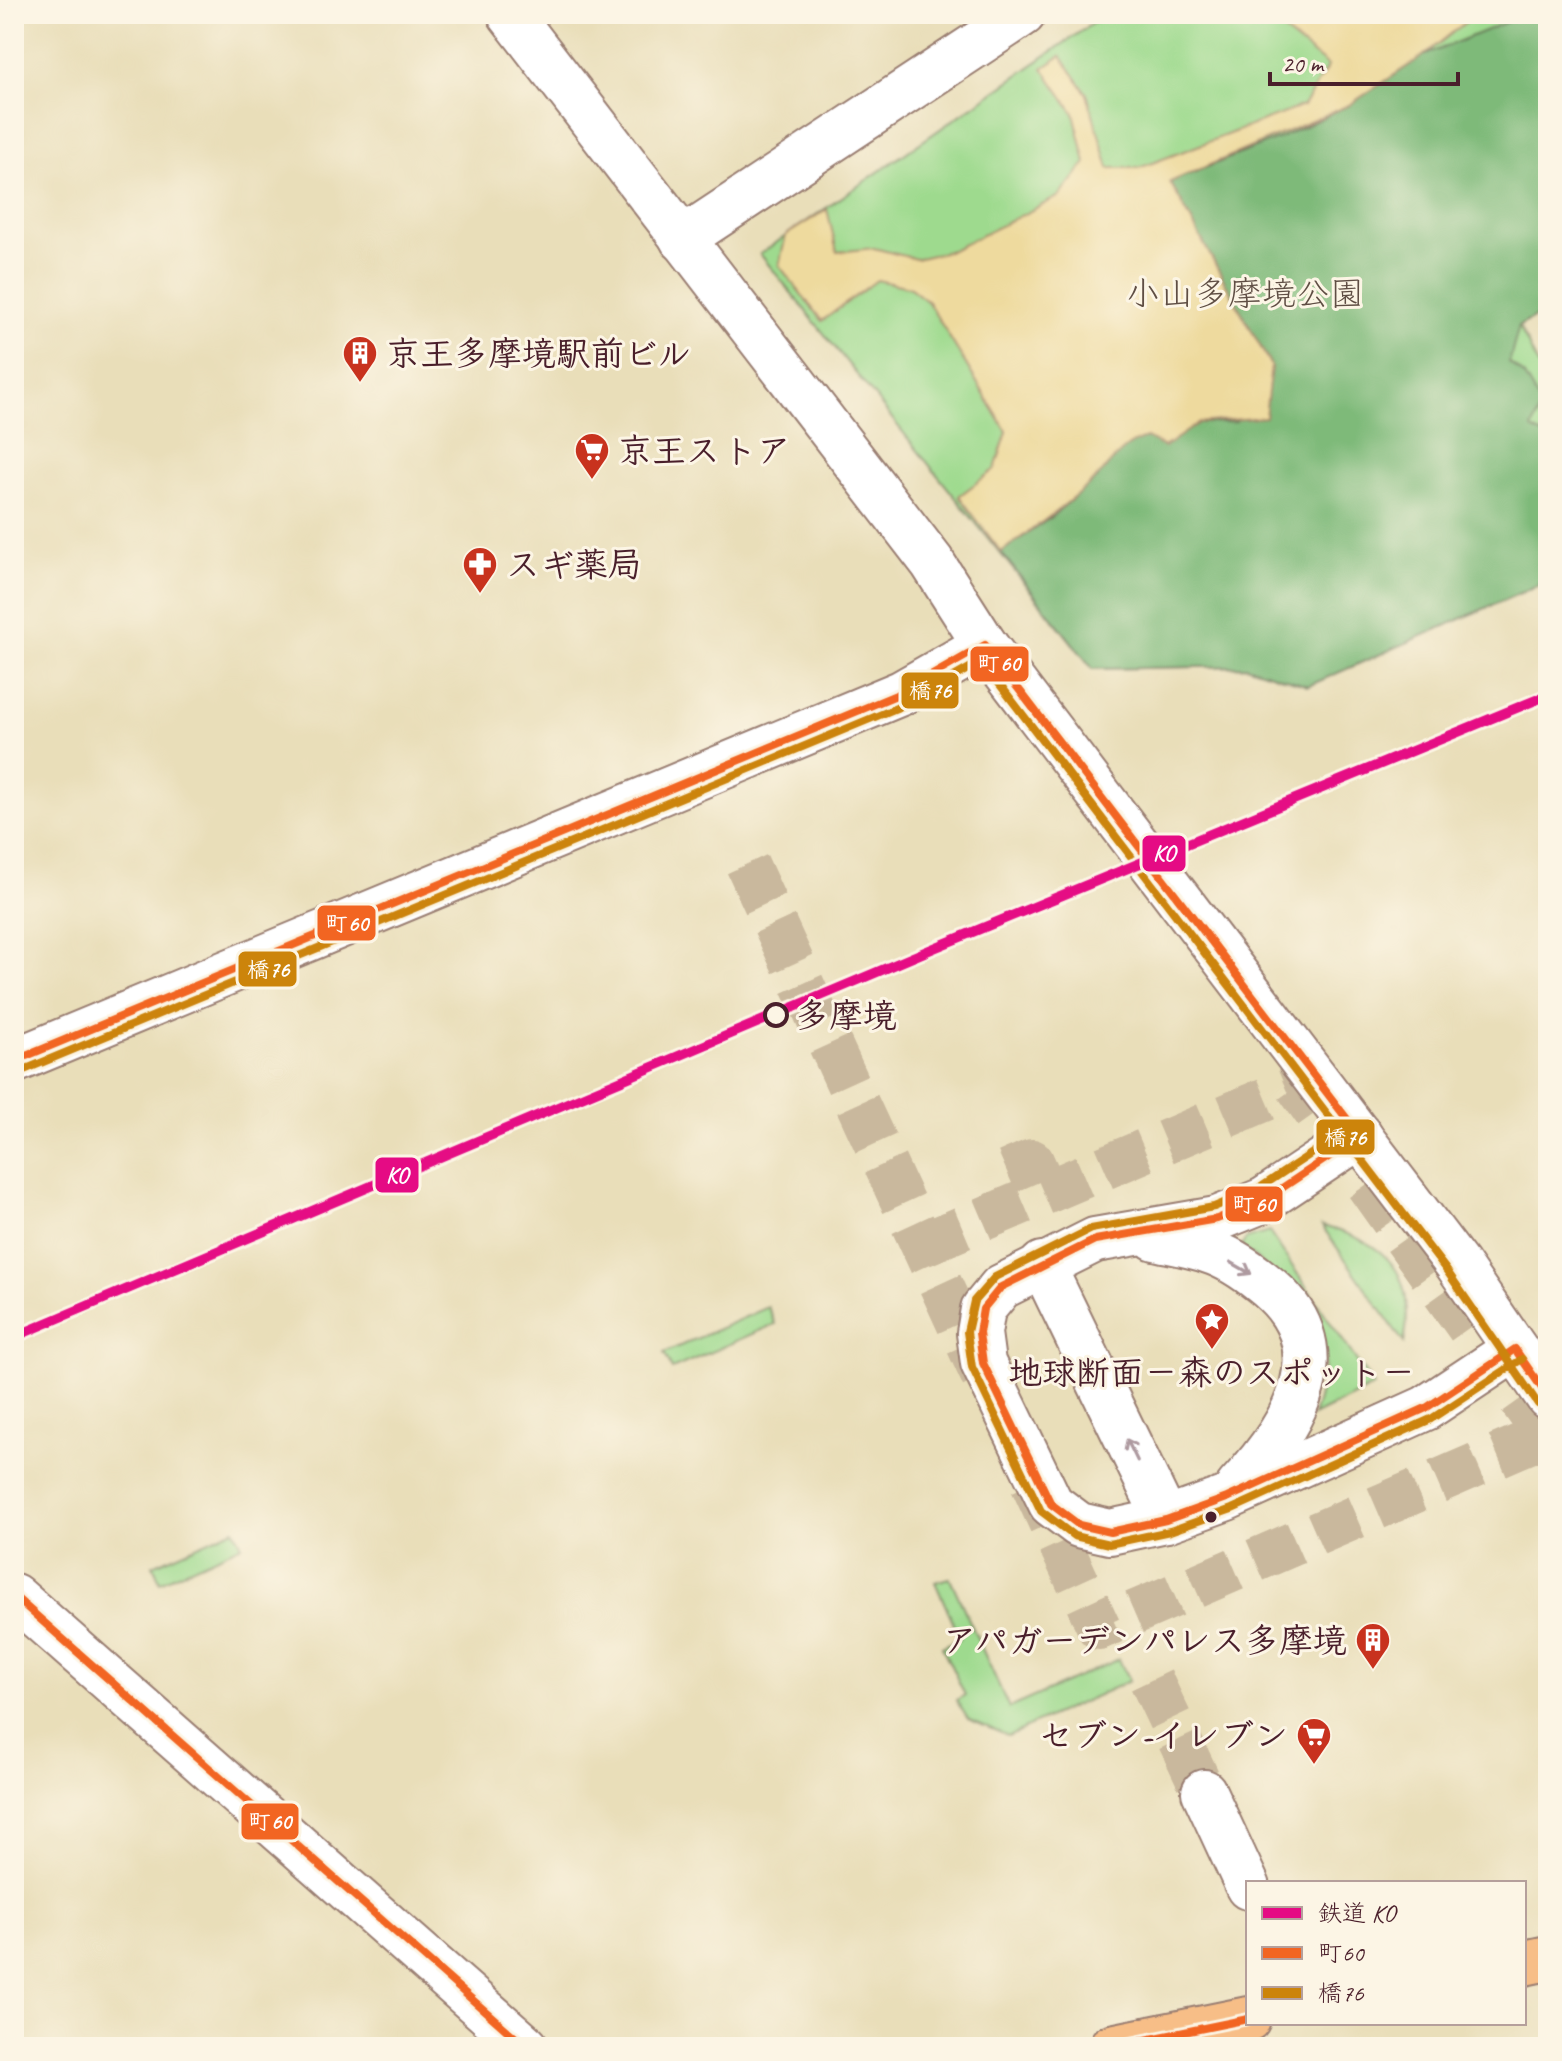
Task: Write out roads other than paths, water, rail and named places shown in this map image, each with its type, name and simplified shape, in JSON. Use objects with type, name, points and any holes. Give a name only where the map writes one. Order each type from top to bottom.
[{"type":"main road","points":[[1526,1963],[1548,1958]]},
{"type":"main road","points":[[1111,2047],[1246,2019]]},
{"type":"street","points":[[510,14],[932,562],[985,645],[1457,1264],[1548,1397]]},
{"type":"street","points":[[682,239],[1023,14]]},
{"type":"street","points":[[14,1061],[901,693],[985,645]]},
{"type":"street","points":[[1360,1136],[1264,1200],[1217,1219],[1095,1240],[1001,1287],[983,1309],[979,1333],[983,1363],[1051,1504],[1079,1525],[1110,1532],[1166,1520],[1227,1498],[1426,1408],[1515,1349]]},
{"type":"street","points":[[1141,1234],[1211,1251],[1247,1270],[1277,1293],[1297,1319],[1308,1354],[1301,1390],[1286,1429],[1227,1498]]},
{"type":"street","points":[[1042,1264],[1166,1520]]},
{"type":"street","points":[[14,1596],[526,2047]]},
{"type":"street","points":[[1204,1792],[1246,1883]]},
{"type":"tunnel","points":[[747,864],[983,1377]]},
{"type":"tunnel","points":[[922,1245],[1297,1086],[1548,1439]]},
{"type":"tunnel","points":[[1007,1172],[1032,1161],[1046,1192]]},
{"type":"tunnel","points":[[1032,1483],[1099,1628],[1545,1435]]},
{"type":"tunnel","points":[[1151,1680],[1204,1792]]},
{"type":"rail line","name":"KO","points":[[14,1337],[934,948],[1548,695]]},
{"type":"place","name":"京王多摩境駅前ビル","points":[[360,384]]},
{"type":"place","name":"京王ストア","points":[[592,481]]},
{"type":"place","name":"スギ薬局","points":[[480,595]]},
{"type":"place","name":"多摩境","points":[[776,1015]]},
{"type":"place","name":"地球断面－森のスポット－","points":[[1212,1351]]},
{"type":"place","name":"アパガーデンパレス多摩境","points":[[1373,1671]]},
{"type":"place","name":"セブン-イレブン","points":[[1314,1766]]},
{"type":"park label","name":"小山多摩境公園","points":[[1245,293]]}]
